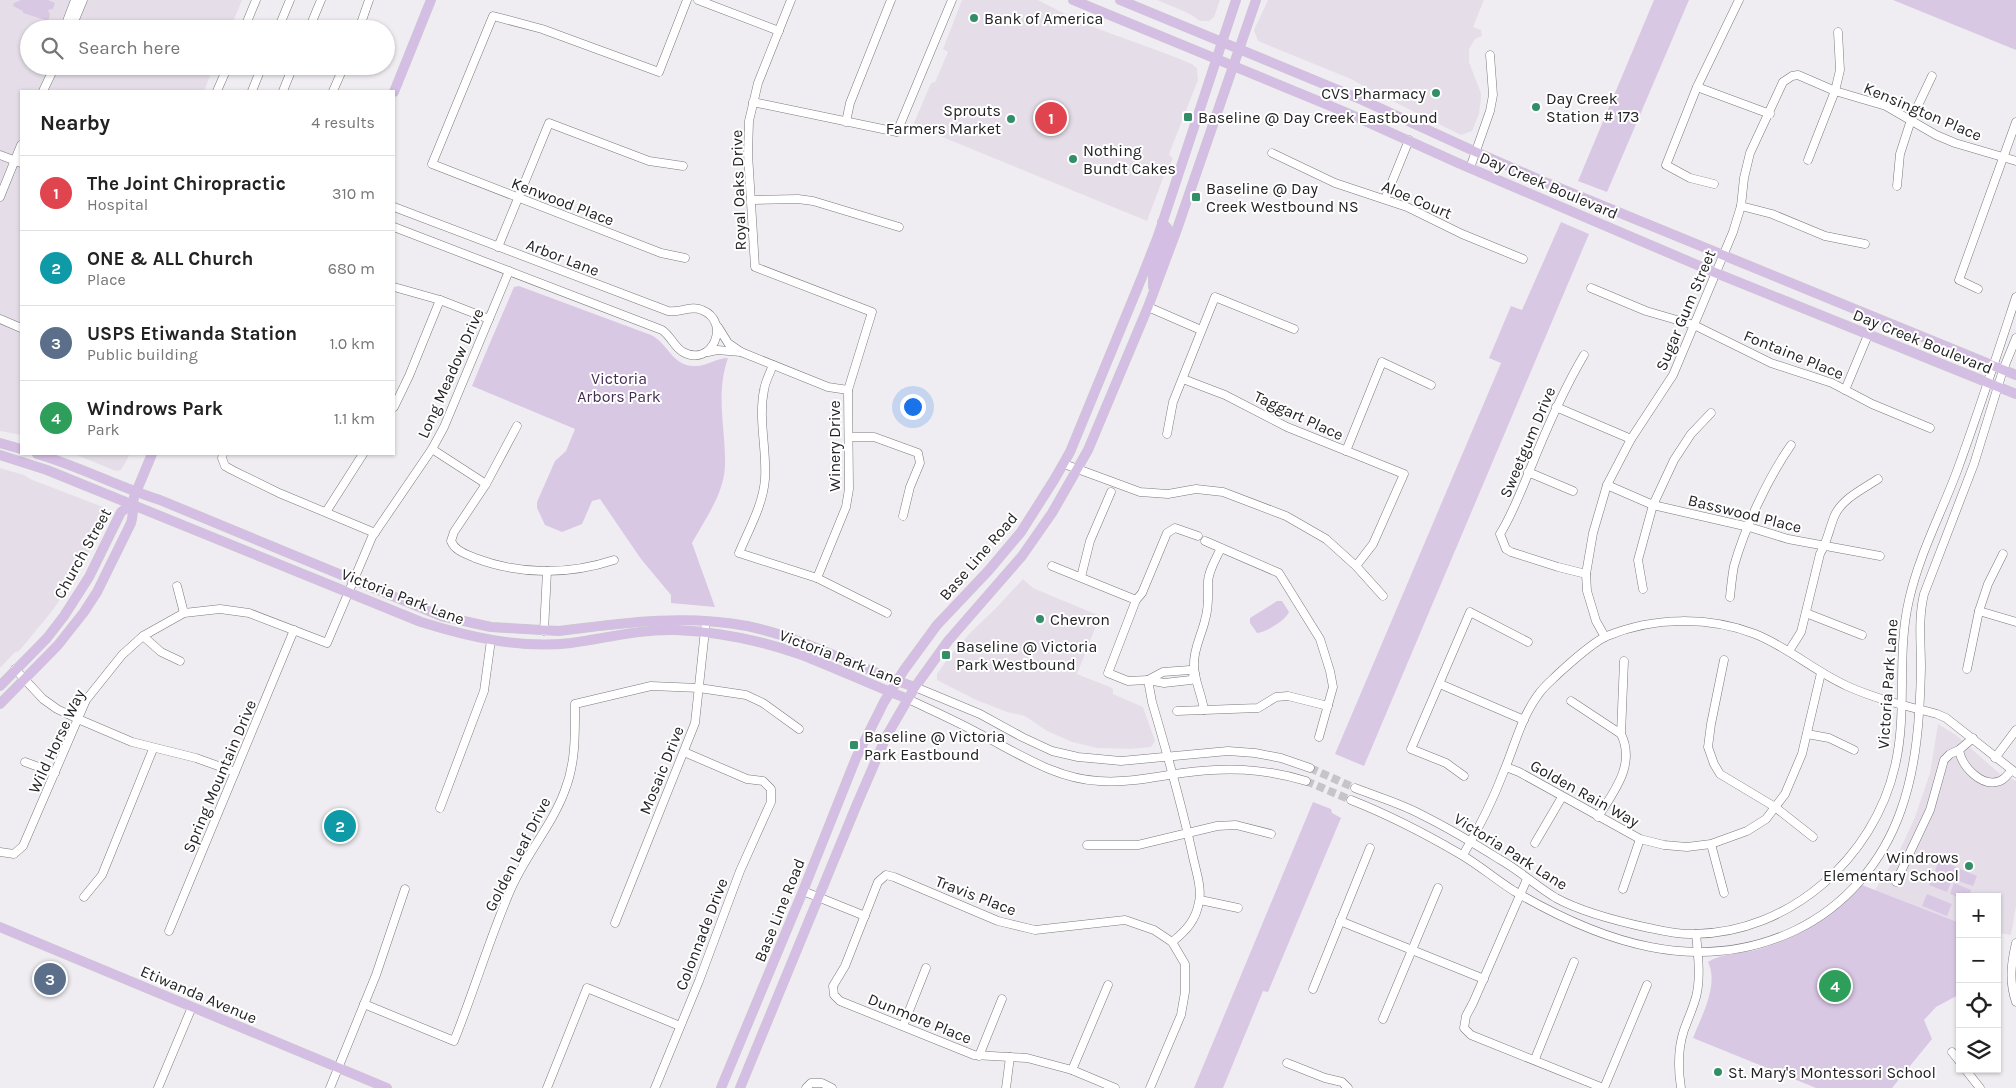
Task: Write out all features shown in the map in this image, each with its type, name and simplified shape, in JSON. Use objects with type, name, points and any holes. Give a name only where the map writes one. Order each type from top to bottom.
[{"type":"main road","points":[[395,90],[431,0]]},
{"type":"main road","name":"Day Creek Boulevard","points":[[1073,0],[1409,140],[1716,273],[2016,394]]},
{"type":"main road","name":"Day Creek Boulevard","points":[[1120,0],[1360,99],[1476,152],[1723,256],[2016,375]]},
{"type":"main road","name":"Base Line Road","points":[[721,1088],[856,758],[896,681],[937,625],[989,570],[1021,532],[1064,464],[1142,277],[1236,0]]},
{"type":"main road","name":"Base Line Road","points":[[740,1088],[875,760],[908,698],[948,641],[1022,556],[1052,514],[1079,469],[1148,307],[1176,232],[1256,0]]},
{"type":"main road","points":[[1153,292],[1153,270],[1168,230],[1162,222]]},
{"type":"main road","points":[[0,443],[20,450]]},
{"type":"main road","name":"Victoria Park Lane","points":[[0,455],[47,470],[421,622],[451,632],[491,640],[537,644],[568,643],[651,631],[705,632],[769,644],[802,655],[908,698]]},
{"type":"main road","name":"Victoria Park Lane","points":[[40,455],[58,460],[441,616],[491,627],[544,631],[662,620],[706,621],[749,626],[794,640],[915,687]]},
{"type":"main road","name":"Church Street","points":[[0,704],[58,645],[97,592],[131,523],[133,516],[132,504],[152,455]]},
{"type":"main road","name":"Church Street","points":[[0,686],[47,638],[68,610],[89,577],[120,512],[132,504]]},
{"type":"main road","name":"Etiwanda Avenue","points":[[0,927],[387,1088]]},
{"type":"street","points":[[67,20],[75,0]]},
{"type":"street","points":[[75,20],[83,0]]},
{"type":"street","points":[[248,20],[256,0]]},
{"type":"street","points":[[282,20],[290,0]]},
{"type":"street","points":[[313,20],[321,0]]},
{"type":"street","points":[[362,20],[369,0]]},
{"type":"street","name":"Kenwood Place","points":[[685,258],[661,253],[432,164],[493,16],[542,29],[659,72],[687,0]]},
{"type":"street","points":[[698,0],[778,31]]},
{"type":"street","name":"Royal Oaks Drive","points":[[791,0],[758,82],[749,121],[748,154],[755,267],[872,312]]},
{"type":"street","points":[[846,122],[850,103],[891,0]]},
{"type":"street","points":[[753,102],[897,132],[952,0]]},
{"type":"street","points":[[1714,184],[1690,178],[1666,165],[1697,87],[1739,0]]},
{"type":"street","points":[[1808,160],[1835,90],[1840,70],[1838,32]]},
{"type":"street","points":[[1470,168],[1489,119],[1492,102],[1490,55]]},
{"type":"street","points":[[48,81],[49,75]]},
{"type":"street","points":[[44,90],[51,75]]},
{"type":"street","points":[[217,90],[224,75]]},
{"type":"street","points":[[252,90],[258,75]]},
{"type":"street","points":[[283,90],[289,75]]},
{"type":"street","points":[[333,90],[340,75]]},
{"type":"street","name":"Kensington Place","points":[[1792,76],[1804,77],[1835,90],[1886,106],[1936,135],[1955,143],[2016,161]]},
{"type":"street","name":"Sugar Gum Street","points":[[1606,637],[1596,621],[1587,591],[1586,574],[1593,533],[1607,485],[1631,439],[1673,375],[1733,232],[1741,206],[1744,178],[1750,153],[1770,114],[1783,82],[1792,76]]},
{"type":"street","points":[[1898,186],[1900,154],[1911,120],[1932,76]]},
{"type":"street","points":[[1697,87],[1770,114]]},
{"type":"street","points":[[1978,289],[1959,280],[2016,122]]},
{"type":"street","points":[[498,247],[549,123],[649,160],[682,166]]},
{"type":"street","points":[[1384,199],[1409,140]]},
{"type":"street","name":"Aloe Court","points":[[1272,154],[1335,182],[1407,207],[1476,240],[1523,259]]},
{"type":"street","points":[[0,155],[18,162],[0,196]]},
{"type":"street","points":[[752,200],[798,199],[813,201],[899,227]]},
{"type":"street","points":[[1741,206],[1772,214],[1825,236],[1865,244]]},
{"type":"street","name":"Arbor Lane","points":[[395,207],[668,312],[677,312],[691,308],[700,309],[712,316],[728,343],[741,352],[828,387],[848,390]]},
{"type":"street","name":"Arbor Lane","points":[[395,227],[662,330],[683,352],[696,356],[717,350],[741,352]]},
{"type":"street","name":"Long Meadow Drive","points":[[327,643],[375,532],[432,448],[450,416],[509,271]]},
{"type":"street","points":[[395,286],[440,300],[489,319]]},
{"type":"street","name":"Fontaine Place","points":[[1591,288],[1646,312],[1694,325],[1771,364],[1816,376],[1872,404],[1930,428]]},
{"type":"street","points":[[1167,434],[1173,402],[1215,297],[1294,329]]},
{"type":"street","name":"Victoria Park Lane","points":[[1355,788],[1424,815],[1505,862],[1527,879],[1563,901],[1612,918],[1652,929],[1696,934],[1738,929],[1793,905],[1811,894],[1841,868],[1859,847],[1884,804],[1896,764],[1903,705],[1903,636],[1908,601],[1918,568],[1957,471],[2016,297]]},
{"type":"street","points":[[395,405],[440,300]]},
{"type":"street","points":[[1148,307],[1201,330]]},
{"type":"street","name":"Winery Drive","points":[[817,578],[846,507],[850,489],[848,390],[872,312]]},
{"type":"street","points":[[0,319],[20,328]]},
{"type":"street","points":[[706,353],[716,340],[717,326]]},
{"type":"street","points":[[1845,390],[1868,335]]},
{"type":"street","name":"Victoria Park Lane","points":[[1351,800],[1396,818],[1463,855],[1520,894],[1551,912],[1614,939],[1672,951],[1742,948],[1786,935],[1821,916],[1857,884],[1880,854],[1901,809],[1912,771],[1919,709],[1920,617],[1924,594],[1974,464],[1998,387],[2016,338]]},
{"type":"street","name":"Sweetgum Drive","points":[[1584,354],[1556,408],[1508,522],[1500,534],[1506,549],[1511,552],[1586,574]]},
{"type":"street","points":[[1346,451],[1382,362],[1431,385]]},
{"type":"street","points":[[773,365],[764,390],[762,420],[765,481],[759,506],[739,552],[817,578],[887,613]]},
{"type":"street","name":"Taggart Place","points":[[1183,379],[1225,395],[1287,427],[1404,474],[1374,544],[1356,566]]},
{"type":"street","points":[[1556,408],[1631,439]]},
{"type":"street","points":[[1643,589],[1638,560],[1654,504],[1674,460],[1691,434],[1711,413]]},
{"type":"street","points":[[517,426],[486,484],[454,532],[451,541],[456,550],[494,565],[529,571],[575,569],[614,560]]},
{"type":"street","points":[[849,437],[874,437],[918,453],[920,463],[910,487],[903,516]]},
{"type":"street","points":[[1730,597],[1734,567],[1749,527],[1774,469],[1791,445]]},
{"type":"street","points":[[432,448],[486,484]]},
{"type":"street","points":[[326,512],[362,455]]},
{"type":"street","points":[[223,456],[226,466],[232,470],[279,493],[375,532]]},
{"type":"street","points":[[1064,464],[1140,492],[1168,494],[1196,489],[1238,496],[1306,526],[1326,539],[1356,566],[1383,596]]},
{"type":"street","points":[[1528,472],[1573,491]]},
{"type":"street","points":[[1789,651],[1801,632],[1820,554],[1825,546],[1835,515],[1849,498],[1878,479]]},
{"type":"street","name":"Basswood Place","points":[[1607,485],[1654,504],[1749,527],[1788,539],[1880,556]]},
{"type":"street","points":[[1081,577],[1090,541],[1111,492]]},
{"type":"street","points":[[1195,674],[1191,680],[1170,683],[1148,680],[1128,682],[1108,673],[1136,600],[1142,593],[1167,533],[1175,528],[1279,573],[1320,639],[1330,671],[1333,687],[1319,737]]},
{"type":"street","points":[[1204,710],[1195,674],[1194,657],[1208,606],[1209,594],[1207,584],[1210,571],[1220,548]]},
{"type":"street","points":[[1967,669],[1988,584],[2003,554]]},
{"type":"street","points":[[1052,566],[1136,600]]},
{"type":"street","points":[[544,631],[548,571]]},
{"type":"street","points":[[177,586],[184,613]]},
{"type":"street","name":"Wild Horse Way","points":[[0,852],[14,854],[23,846],[86,700],[122,655],[143,636],[184,613],[220,609],[249,613],[327,643]]},
{"type":"street","points":[[1464,776],[1446,762],[1411,749],[1470,612],[1528,642]]},
{"type":"street","points":[[1806,612],[1862,635]]},
{"type":"street","points":[[1980,612],[2016,622]]},
{"type":"street","name":"Mosaic Drive","points":[[615,923],[695,723],[706,621]]},
{"type":"street","points":[[1463,855],[1492,800],[1506,767],[1513,743],[1538,694],[1569,663],[1606,637],[1653,623],[1688,621],[1719,624],[1755,634],[1789,651],[1821,672],[1874,697],[1946,718],[2014,772],[2002,780],[1996,782],[1988,781],[1968,770],[1961,759],[1959,750]]},
{"type":"street","name":"Spring Mountain Drive","points":[[169,931],[294,630]]},
{"type":"street","points":[[143,636],[161,652],[180,660]]},
{"type":"street","points":[[440,808],[484,691],[491,640]]},
{"type":"street","points":[[1724,660],[1708,747],[1720,774],[1776,807],[1813,837]]},
{"type":"street","points":[[1598,817],[1624,775],[1627,759],[1626,744],[1621,734],[1624,661]]},
{"type":"street","points":[[16,669],[42,698],[57,709],[78,719],[132,742],[153,749],[196,758],[235,772]]},
{"type":"street","name":"Golden Rain Way","points":[[1506,767],[1519,772],[1640,839],[1664,845],[1711,844],[1746,831],[1766,819],[1785,794],[1794,775],[1807,734],[1821,672]]},
{"type":"street","points":[[1148,680],[1188,833],[1200,900],[1196,915],[1187,930],[1172,942],[1185,964],[1186,992],[1181,1015],[1150,1088]]},
{"type":"street","points":[[1440,684],[1524,720]]},
{"type":"street","name":"Golden Leaf Drive","points":[[364,1004],[454,1041],[472,997],[494,930],[513,884],[526,858],[552,817],[565,790],[572,766],[576,740],[575,704],[651,686],[699,688]]},
{"type":"street","name":"Victoria Park Lane","points":[[915,687],[980,714],[1052,751],[1078,757],[1121,761],[1228,750],[1281,758],[1310,768]]},
{"type":"street","points":[[699,688],[746,695],[763,703],[799,729]]},
{"type":"street","points":[[1177,711],[1258,708],[1276,697],[1288,696],[1328,706]]},
{"type":"street","name":"Victoria Park Lane","points":[[908,698],[1060,774],[1098,781],[1122,781],[1230,769],[1252,769],[1278,773],[1306,781]]},
{"type":"street","points":[[1571,701],[1621,734]]},
{"type":"street","points":[[1995,758],[2016,730]]},
{"type":"street","points":[[1807,734],[1829,738],[1854,750]]},
{"type":"street","points":[[1896,882],[1930,810],[1944,760],[1973,738]]},
{"type":"street","points":[[84,897],[102,875],[153,749]]},
{"type":"street","name":"Colonnade Drive","points":[[655,1088],[740,871],[771,802],[771,789],[763,782],[747,778],[684,752]]},
{"type":"street","points":[[25,762],[55,773]]},
{"type":"street","points":[[1535,843],[1562,797]]},
{"type":"street","points":[[1087,845],[1138,844],[1217,826],[1236,825],[1271,834]]},
{"type":"street","points":[[1623,889],[1640,839]]},
{"type":"street","points":[[1711,844],[1724,893]]},
{"type":"street","points":[[1313,989],[1370,848]]},
{"type":"street","name":"Travis Place","points":[[865,916],[878,882],[886,875],[998,921],[1034,930],[1125,920],[1154,930],[1172,942]]},
{"type":"street","points":[[1527,879],[1466,1016],[1464,1028],[1471,1036],[1604,1088],[1647,985]]},
{"type":"street","points":[[1383,1019],[1438,888]]},
{"type":"street","points":[[330,1088],[364,1004],[405,889]]},
{"type":"street","points":[[803,891],[865,916]]},
{"type":"street","points":[[1200,900],[1238,908]]},
{"type":"street","name":"Dunmore Place","points":[[865,916],[845,966],[833,986],[834,995],[840,1001],[979,1056],[1027,1058],[1072,1070],[1115,1088]]},
{"type":"street","points":[[1340,921],[1484,979]]},
{"type":"street","points":[[1682,1088],[1679,1068],[1680,1047],[1697,995],[1698,951],[1696,934]]},
{"type":"street","points":[[2016,943],[2011,967],[2012,985],[2016,1002]]},
{"type":"street","points":[[1535,1060],[1574,962]]},
{"type":"street","points":[[903,1026],[926,968]]},
{"type":"street","points":[[1072,1070],[1108,985]]},
{"type":"street","points":[[548,1088],[587,988],[680,1026]]},
{"type":"street","points":[[979,1056],[1002,1000]]},
{"type":"street","points":[[158,1088],[192,1007]]},
{"type":"street","points":[[1952,1052],[1956,1057]]},
{"type":"street","points":[[1006,1088],[1010,1057]]},
{"type":"street","points":[[1287,1063],[1325,1078],[1342,1082],[1348,1088]]},
{"type":"street","points":[[1968,1073],[1980,1088]]},
{"type":"street","points":[[809,1086],[822,1083],[832,1088]]},
{"type":"shaded area","points":[[0,0],[242,0],[234,20],[20,20],[20,75],[210,75],[204,90],[20,90],[20,435],[0,431]]},
{"type":"shaded area","points":[[962,0],[1038,0],[1085,24],[1170,55],[1197,68],[1198,80],[1169,154],[1173,159],[1165,173],[1147,221],[913,125],[931,83],[935,82],[948,52],[943,49]]},
{"type":"shaded area","points":[[1157,0],[1220,0],[1214,17],[1209,21],[1200,21],[1190,14]]},
{"type":"shaded area","points":[[1268,0],[1484,0],[1473,27],[1481,30],[1482,36],[1475,39],[1469,49],[1469,62],[1481,93],[1479,114],[1472,131],[1461,135],[1351,79],[1258,41],[1254,30]]},
{"type":"shaded area","points":[[76,455],[129,455],[121,470],[116,471]]},
{"type":"shaded area","points":[[0,468],[24,475],[103,507],[108,516],[75,578],[52,611],[19,651],[14,653],[0,668]]},
{"type":"shaded area","points":[[1023,579],[1033,588],[1100,616],[1077,674],[1110,687],[1113,689],[1113,694],[1143,707],[1155,741],[1151,747],[1131,749],[1097,748],[1072,742],[1047,731],[1025,716],[1007,712],[974,699],[937,680],[937,674],[949,657]]},
{"type":"shaded area","points":[[1938,724],[1956,735],[2000,774],[2016,781],[2016,906],[2011,935],[2001,934],[2001,893],[1956,893],[1956,921],[1875,890],[1899,852],[1915,817],[1930,773]]},
{"type":"green space","points":[[21,0],[48,0],[55,3],[53,9],[48,10],[50,15],[48,20],[45,20],[23,13],[23,11],[13,6],[14,3]]},
{"type":"green space","points":[[1654,0],[1689,0],[1607,192],[1578,181]]},
{"type":"green space","points":[[1893,0],[2016,0],[2016,50]]},
{"type":"green space","points":[[1561,222],[1589,234],[1364,766],[1335,754],[1501,363],[1489,358],[1511,306],[1522,310]]},
{"type":"green space","name":"Victoria Arbors Park","points":[[519,286],[651,335],[662,343],[675,358],[687,365],[698,366],[728,358],[722,385],[725,452],[724,476],[718,496],[692,543],[715,607],[671,603],[671,595],[641,559],[600,499],[592,501],[582,524],[562,532],[545,525],[537,508],[537,502],[555,461],[566,451],[575,429],[472,386],[514,287]]},
{"type":"green space","points":[[1277,601],[1282,601],[1289,612],[1275,626],[1257,633],[1250,623],[1250,618]]},
{"type":"green space","points":[[1313,802],[1331,809],[1332,813],[1341,818],[1268,992],[1263,991],[1223,1088],[1194,1088]]},
{"type":"green space","points":[[1939,860],[1956,867],[1952,878],[1935,871]]},
{"type":"green space","points":[[1960,869],[1977,876],[1973,886],[1955,880]]},
{"type":"green space","points":[[1933,875],[1951,882],[1947,892],[1929,885]]},
{"type":"green space","points":[[1954,883],[1971,890],[1970,893],[1956,893],[1956,896],[1950,894]]},
{"type":"green space","points":[[1862,885],[1956,921],[1956,996],[1936,1007],[1924,1020],[1932,1039],[1892,1088],[1816,1088],[1693,1038],[1705,1010],[1712,980],[1708,962],[1725,955],[1756,950],[1786,940],[1814,925]]},
{"type":"green space","points":[[1927,894],[1952,904],[1947,916],[1922,906]]},
{"type":"tunnel","points":[[1310,768],[1355,788]]},
{"type":"tunnel","points":[[1306,781],[1351,800]]},
{"type":"place","name":"Bank of America","points":[[974,18]]},
{"type":"place","name":"CVS Pharmacy","points":[[1436,93]]},
{"type":"place","name":"Day Creek Station # 173","points":[[1536,107]]},
{"type":"place","name":"Baseline @ Day Creek Eastbound","points":[[1188,117]]},
{"type":"place","name":"The Joint Chiropractic","points":[[1051,118]]},
{"type":"place","name":"Sprouts Farmers Market","points":[[1011,119]]},
{"type":"place","name":"Nothing Bundt Cakes","points":[[1073,159]]},
{"type":"place","name":"Baseline @ Day Creek Westbound NS","points":[[1196,197]]},
{"type":"place","name":"Chevron","points":[[1040,619]]},
{"type":"place","name":"Baseline @ Victoria Park Westbound","points":[[946,655]]},
{"type":"place","name":"Baseline @ Victoria Park Eastbound","points":[[854,745]]},
{"type":"place","name":"ONE & ALL Church","points":[[340,826]]},
{"type":"place","name":"Windrows Elementary School","points":[[1969,866]]},
{"type":"place","name":"USPS Etiwanda Station","points":[[50,979]]},
{"type":"place","name":"Windrows Park","points":[[1835,986]]},
{"type":"place","name":"St. Mary's Montessori School","points":[[1718,1072]]}]
